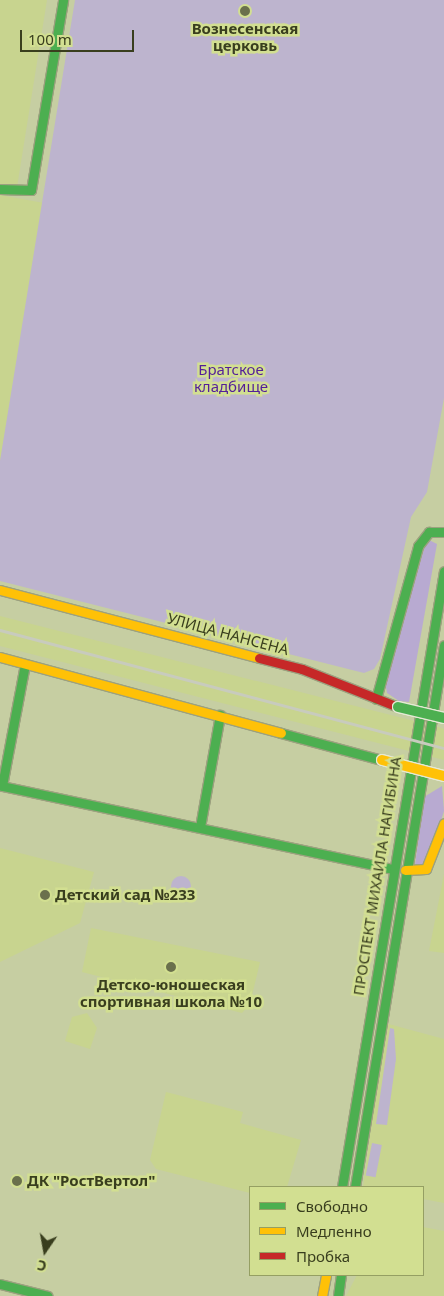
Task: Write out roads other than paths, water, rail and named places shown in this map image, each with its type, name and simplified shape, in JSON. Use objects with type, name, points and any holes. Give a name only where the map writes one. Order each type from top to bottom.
[{"type":"main road","points":[[0,189],[29,193],[63,0]]},
{"type":"main road","points":[[376,699],[418,546],[428,532],[444,532]]},
{"type":"main road","name":"ПРОСПЕКТ МИХАИЛА НАГИБИНА","points":[[342,1186],[392,869],[444,571]]},
{"type":"main road","name":"УЛИЦА НАНСЕНА","points":[[0,590],[302,669],[398,707],[444,718]]},
{"type":"main road","name":"ПРОСПЕКТ МИХАИЛА НАГИБИНА","points":[[354,1186],[405,870],[444,645]]},
{"type":"main road","points":[[0,657],[444,776]]},
{"type":"main road","points":[[25,664],[2,786],[392,869]]},
{"type":"main road","points":[[200,827],[220,715]]},
{"type":"main road","points":[[405,870],[426,869],[444,823]]},
{"type":"main road","points":[[322,1296],[326,1276]]},
{"type":"main road","points":[[338,1296],[341,1276]]},
{"type":"main road","points":[[0,1284],[48,1296]]},
{"type":"railway","points":[[0,630],[444,748]]},
{"type":"place","name":"Вознесенская церковь","points":[[245,11]]},
{"type":"place","name":"Детский сад №233","points":[[45,895]]},
{"type":"place","name":"Детско-юношеская спортивная школа №10","points":[[171,967]]},
{"type":"place","name":"ДК \"РостВертол\"","points":[[17,1181]]},
{"type":"park label","name":"Братское кладбище","points":[[231,378]]}]
